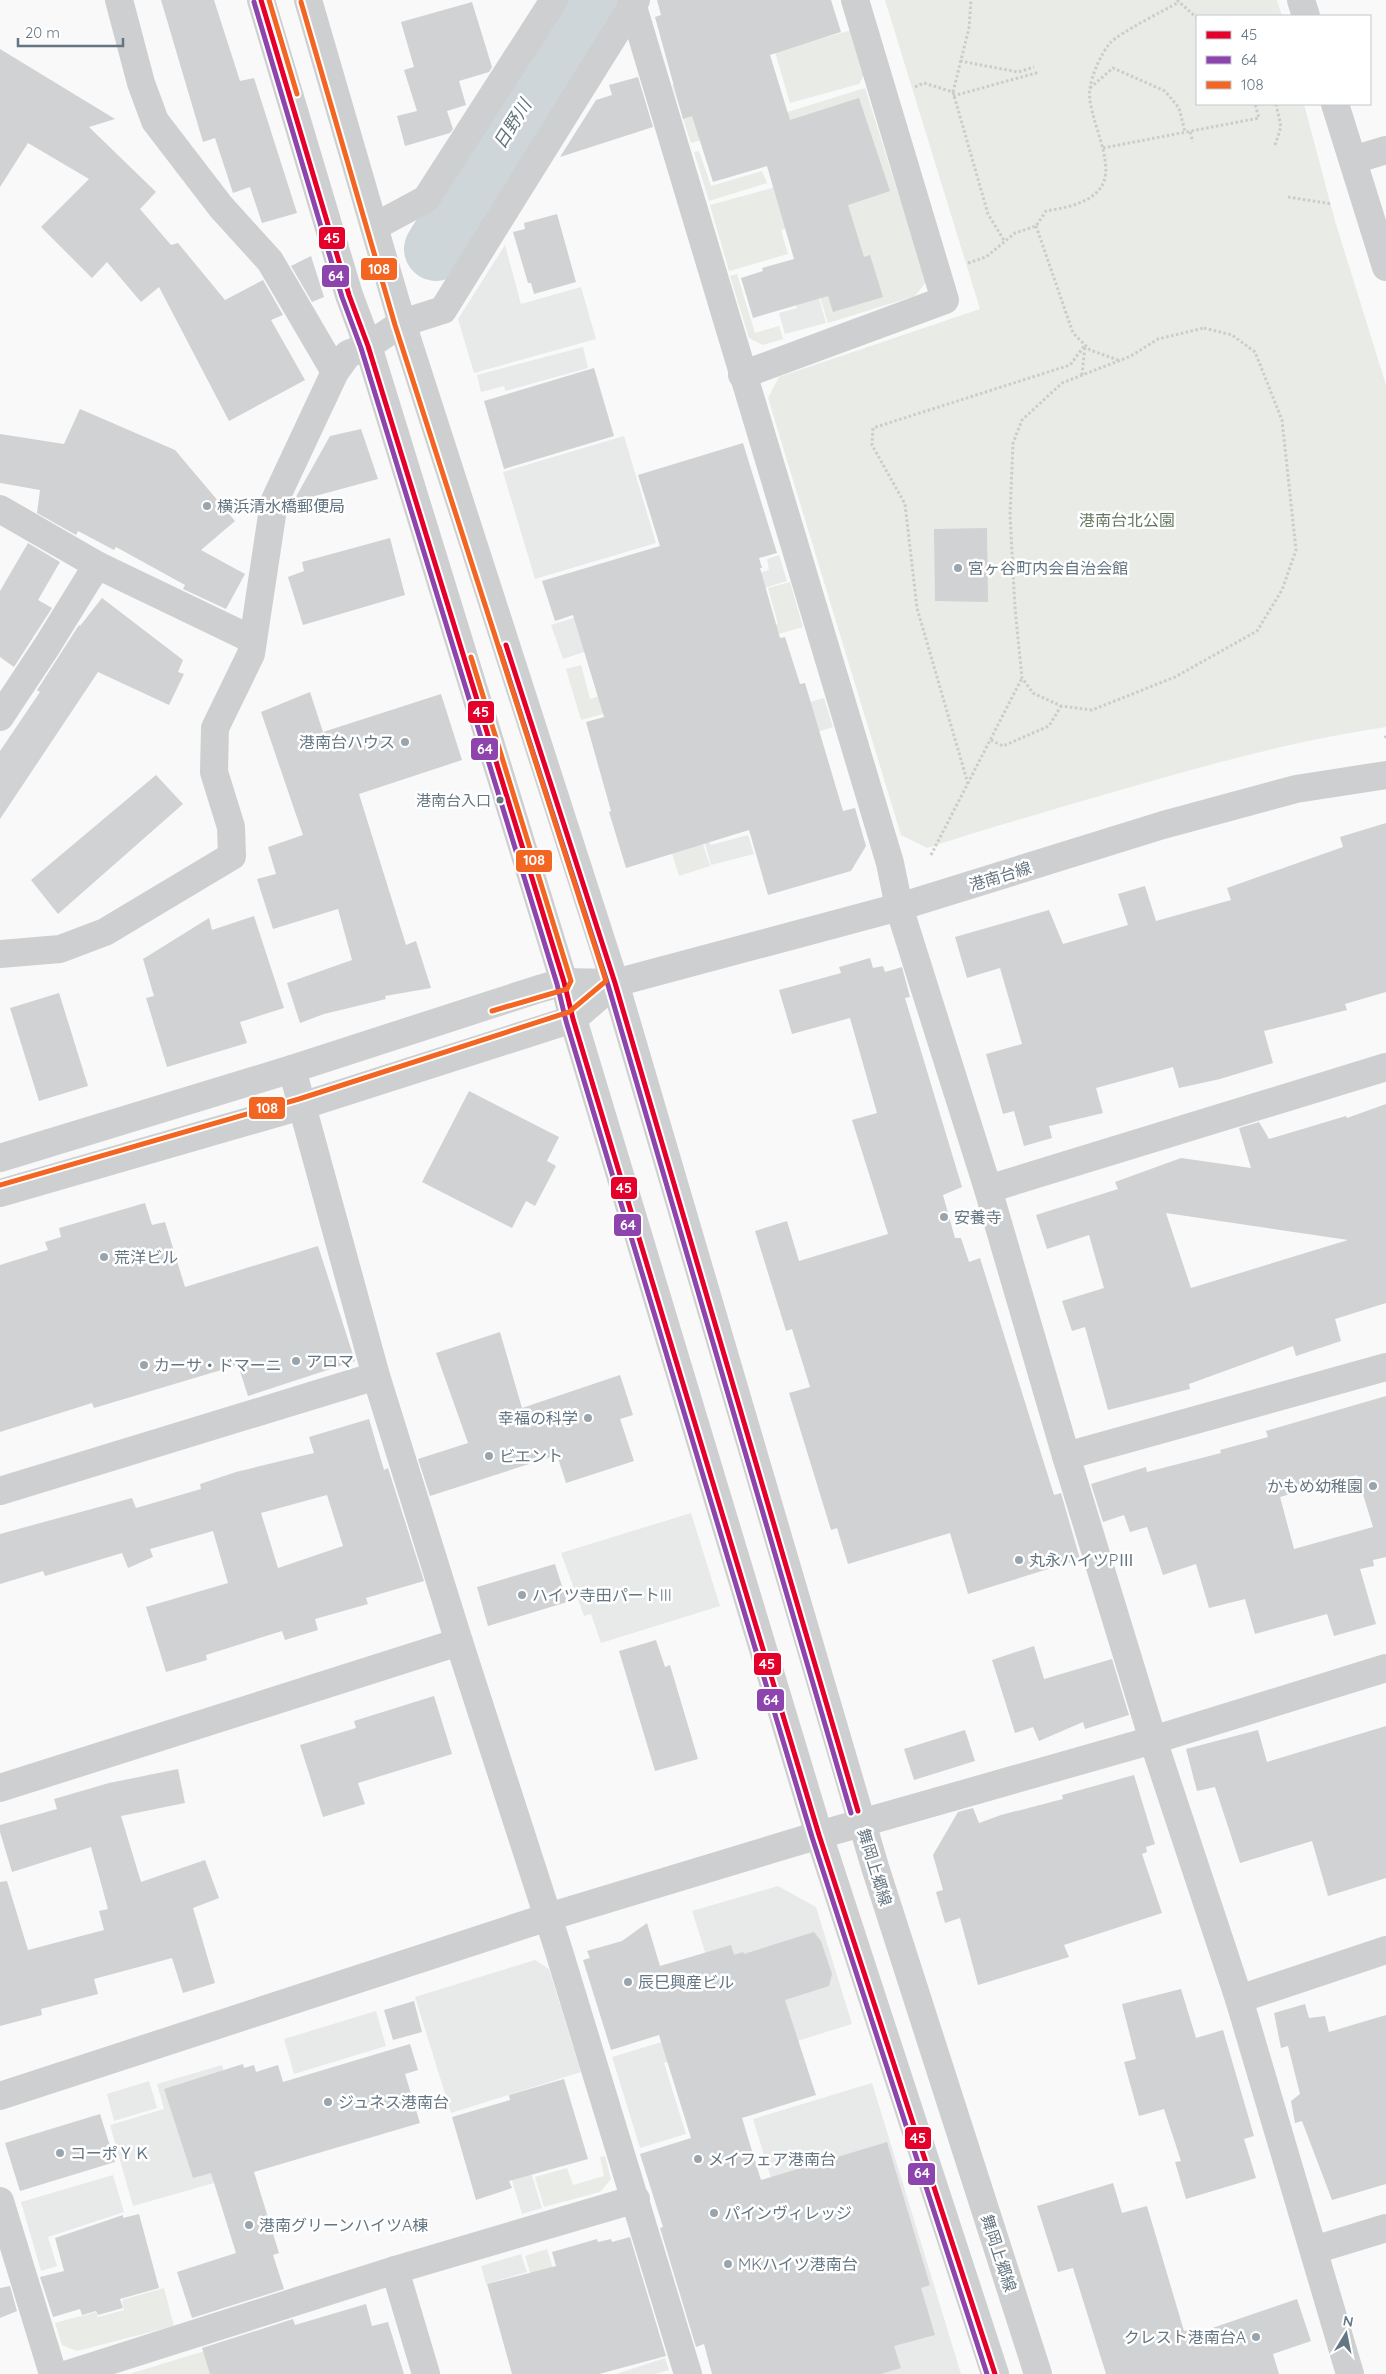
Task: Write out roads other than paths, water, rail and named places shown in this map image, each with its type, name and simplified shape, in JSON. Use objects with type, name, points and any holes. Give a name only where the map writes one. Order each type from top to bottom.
[{"type":"street","points":[[119,0],[141,83],[155,121],[221,207],[270,261],[335,372]]},
{"type":"street","points":[[261,0],[349,295],[368,346],[564,982],[573,1019],[819,1835],[995,2374]]},
{"type":"street","name":"舞岡上郷線","points":[[308,0],[402,323],[615,983],[862,1824],[1038,2374]]},
{"type":"street","points":[[374,226],[426,199],[554,0]]},
{"type":"street","points":[[742,375],[945,300],[855,0]]},
{"type":"street","points":[[1301,0],[1306,15]]},
{"type":"street","points":[[0,954],[60,949],[105,932],[232,856],[230,827],[214,772],[215,728],[251,654],[274,502],[335,372],[348,354],[368,346],[402,323],[443,310],[633,2]]},
{"type":"street","points":[[633,2],[742,375],[890,863],[899,907],[988,1189],[1066,1456],[1153,1740],[1239,1999],[1350,2374]]},
{"type":"street","points":[[1335,105],[1386,266]]},
{"type":"street","points":[[1353,160],[1386,150]]},
{"type":"street","points":[[0,509],[97,565],[253,640]]},
{"type":"street","points":[[0,717],[97,565]]},
{"type":"street","name":"港南台線","points":[[615,983],[899,907],[1163,825],[1296,789],[1386,775]]},
{"type":"street","points":[[0,1158],[564,982],[615,983]]},
{"type":"street","points":[[0,1193],[301,1106],[573,1019],[615,983]]},
{"type":"street","points":[[988,1189],[1386,1067]]},
{"type":"street","points":[[292,1068],[376,1376],[548,1917],[636,2199],[688,2374]]},
{"type":"street","points":[[1066,1456],[1386,1367]]},
{"type":"street","points":[[0,1491],[376,1376]]},
{"type":"street","points":[[0,1788],[459,1642]]},
{"type":"street","points":[[0,2096],[548,1917],[819,1835],[1153,1740],[1386,1668]]},
{"type":"street","points":[[1239,1999],[1386,1950]]},
{"type":"street","points":[[68,2374],[395,2270],[636,2199]]},
{"type":"street","points":[[0,2201],[53,2374]]},
{"type":"street","points":[[1314,2250],[1386,2228]]},
{"type":"street","points":[[395,2270],[426,2374]]},
{"type":"waterway","name":"日野川","points":[[436,249],[589,0]]},
{"type":"place","name":"横浜清水橋郵便局","points":[[207,506]]},
{"type":"place","name":"宮ヶ谷町内会自治会館","points":[[958,568]]},
{"type":"place","name":"港南台ハウス","points":[[405,742]]},
{"type":"place","name":"港南台入口","points":[[500,800]]},
{"type":"place","name":"安養寺","points":[[944,1217]]},
{"type":"place","name":"荒洋ビル","points":[[104,1257]]},
{"type":"place","name":"アロマ","points":[[296,1361]]},
{"type":"place","name":"カーサ・ドマーニ","points":[[144,1365]]},
{"type":"place","name":"幸福の科学","points":[[588,1418]]},
{"type":"place","name":"ビエント","points":[[489,1456]]},
{"type":"place","name":"かもめ幼稚園","points":[[1373,1486]]},
{"type":"place","name":"丸永ハイツPⅢ","points":[[1019,1560]]},
{"type":"place","name":"ハイツ寺田パートIII","points":[[522,1595]]},
{"type":"place","name":"辰巳興産ビル","points":[[628,1982]]},
{"type":"place","name":"ジュネス港南台","points":[[328,2102]]},
{"type":"place","name":"コーポＹＫ","points":[[60,2153]]},
{"type":"place","name":"メイフェア港南台","points":[[698,2159]]},
{"type":"place","name":"パインヴィレッジ","points":[[714,2213]]},
{"type":"place","name":"港南グリーンハイツA棟","points":[[249,2225]]},
{"type":"place","name":"MKハイツ港南台","points":[[728,2264]]},
{"type":"place","name":"クレスト港南台A","points":[[1256,2337]]},
{"type":"park label","name":"港南台北公園","points":[[1127,520]]}]
